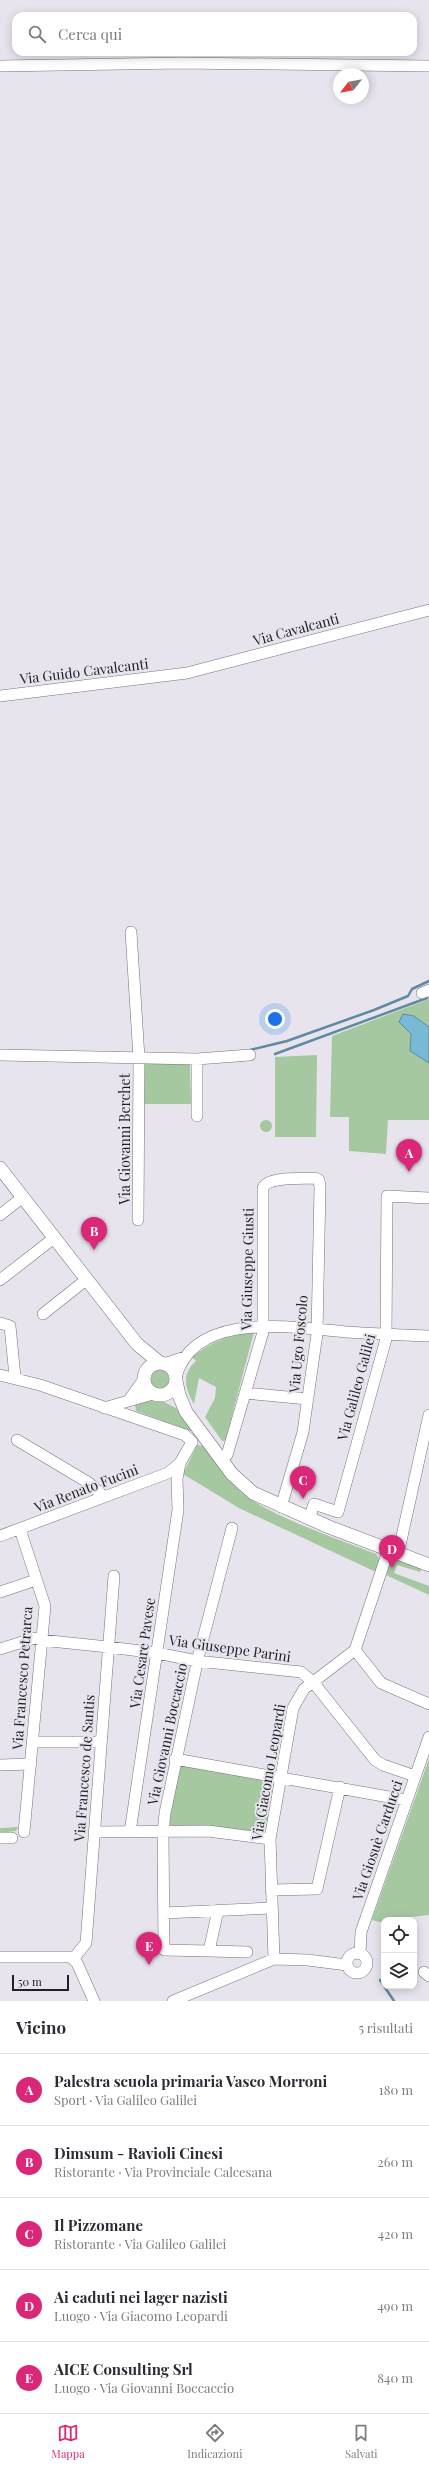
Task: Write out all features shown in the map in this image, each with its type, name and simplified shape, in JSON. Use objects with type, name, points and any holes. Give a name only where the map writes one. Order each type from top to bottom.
[{"type":"main road","points":[[0,1168],[137,1344],[146,1361],[146,1388],[186,1412]]},
{"type":"main road","points":[[137,1344],[162,1363],[172,1368],[179,1395],[186,1412],[238,1481],[258,1496],[281,1507],[429,1565]]},
{"type":"main road","points":[[145,1375],[152,1366],[162,1363]]},
{"type":"main road","points":[[158,1395],[173,1389],[176,1379]]},
{"type":"street","points":[[0,66],[182,62],[429,66]]},
{"type":"street","name":"Via Cavalcanti","points":[[171,676],[286,648],[429,610]]},
{"type":"street","name":"Via Guido Cavalcanti","points":[[0,696],[171,676]]},
{"type":"street","name":"Via Giovanni Berchet","points":[[131,932],[139,1058],[138,1220]]},
{"type":"street","name":"Via Giovanni Berchet","points":[[0,1055],[197,1059],[250,1055]]},
{"type":"street","points":[[197,1059],[198,1116]]},
{"type":"street","name":"Via Giuseppe Giusti","points":[[227,1455],[263,1332],[264,1185],[272,1180],[315,1178],[319,1180]]},
{"type":"street","name":"Via Ugo Foscolo","points":[[281,1507],[303,1432],[317,1329],[319,1180]]},
{"type":"street","name":"Via Galileo Galilei","points":[[309,1519],[314,1504],[338,1512],[386,1335],[387,1196],[429,1198]]},
{"type":"street","points":[[0,1215],[22,1197]]},
{"type":"street","points":[[0,1280],[54,1238]]},
{"type":"street","points":[[43,1314],[87,1280]]},
{"type":"street","points":[[0,1323],[10,1326],[15,1377]]},
{"type":"street","points":[[162,1363],[185,1357],[216,1335],[240,1328],[263,1325],[386,1335],[429,1336]]},
{"type":"street","points":[[176,1379],[185,1357]]},
{"type":"street","points":[[0,1375],[15,1377],[131,1417]]},
{"type":"street","points":[[125,1403],[145,1375]]},
{"type":"street","points":[[245,1393],[308,1399]]},
{"type":"street","points":[[104,1408],[125,1403],[142,1396],[158,1395]]},
{"type":"street","points":[[125,1403],[131,1417]]},
{"type":"street","points":[[429,1415],[393,1552],[354,1650],[381,1683],[429,1704]]},
{"type":"street","name":"Via Cesare Pavese","points":[[130,1832],[178,1510],[172,1476],[190,1449],[192,1442],[189,1437],[131,1417]]},
{"type":"street","points":[[17,1440],[90,1483],[104,1497]]},
{"type":"street","name":"Via Renato Fucini","points":[[0,1536],[20,1530],[104,1497],[172,1476]]},
{"type":"street","name":"Via Giovanni Boccaccio","points":[[209,1951],[164,1950],[163,1833],[175,1759],[232,1528]]},
{"type":"street","name":"Via Francesco Petrarca","points":[[20,1530],[45,1606],[24,1832]]},
{"type":"street","name":"Via Francesco de Santis","points":[[74,1958],[86,1942],[114,1576]]},
{"type":"street","points":[[0,1592],[36,1580]]},
{"type":"street","name":"Via Giuseppe Parini","points":[[0,1649],[35,1638],[41,1640],[157,1653],[198,1662],[301,1672],[313,1682],[375,1760],[383,1765],[415,1776]]},
{"type":"street","name":"Via Giacomo Leopardi","points":[[274,1959],[271,1908],[270,1840],[293,1708],[299,1695],[354,1650]]},
{"type":"street","name":"Via Giosuè Carducci","points":[[173,2001],[188,1998],[274,1959],[308,1960],[347,1965],[354,1973],[363,1971],[366,1962],[360,1954],[361,1932],[429,1737]]},
{"type":"street","points":[[33,1742],[101,1742]]},
{"type":"street","points":[[175,1759],[340,1787],[406,1800]]},
{"type":"street","points":[[0,1765],[31,1764]]},
{"type":"street","points":[[271,1890],[317,1888],[340,1787]]},
{"type":"street","points":[[94,1832],[163,1833],[208,1831],[270,1840]]},
{"type":"street","points":[[0,1838],[12,1838]]},
{"type":"street","points":[[164,1913],[271,1908]]},
{"type":"street","points":[[218,1910],[209,1951],[247,1952]]},
{"type":"street","points":[[347,1965],[351,1956],[360,1954]]},
{"type":"street","points":[[0,1957],[74,1958],[94,2001]]},
{"type":"green space","points":[[429,999],[429,1120],[388,1120],[386,1154],[349,1151],[349,1117],[330,1117],[332,1036]]},
{"type":"green space","points":[[317,1055],[316,1137],[275,1137],[275,1057]]},
{"type":"green space","points":[[144,1063],[190,1064],[191,1104],[142,1104]]},
{"type":"green space","points":[[266,1120],[270,1122],[272,1126],[270,1130],[266,1132],[262,1130],[260,1126],[262,1122]]},
{"type":"green space","points":[[254,1332],[226,1438],[230,1439],[222,1441],[205,1417],[215,1398],[216,1387],[199,1378],[194,1404],[188,1393],[186,1376],[191,1366],[196,1361],[192,1357],[199,1351],[222,1340],[237,1335]]},
{"type":"green space","points":[[160,1370],[164,1371],[168,1375],[168,1383],[164,1387],[160,1388],[156,1387],[152,1383],[151,1379],[152,1375],[156,1371]]},
{"type":"green space","points":[[149,1399],[164,1402],[176,1408],[191,1427],[191,1431],[136,1411],[135,1404]]},
{"type":"green space","points":[[197,1445],[203,1446],[229,1479],[250,1499],[265,1508],[303,1526],[376,1554],[381,1563],[378,1573],[239,1508],[183,1474]]},
{"type":"green space","points":[[392,1558],[422,1568],[420,1572],[397,1565],[394,1573],[429,1586],[429,1595],[386,1575]]},
{"type":"green space","points":[[429,1759],[429,1915],[411,1917],[381,1917],[381,1922],[372,1920]]},
{"type":"green space","points":[[179,1764],[276,1782],[267,1834],[169,1826]]},
{"type":"green space","points":[[18,1827],[16,1831],[0,1833],[0,1828]]},
{"type":"water","points":[[403,1014],[414,1016],[429,1027],[429,1063],[410,1051],[411,1034],[399,1022]]},
{"type":"waterway","points":[[250,1050],[287,1041],[374,1010],[408,996],[412,989],[429,981]]},
{"type":"waterway","points":[[275,1054],[427,998]]},
{"type":"waterway","points":[[380,1980],[394,2001]]},
{"type":"place","name":"Palestra scuola primaria Vasco Morroni","points":[[409,1172]]},
{"type":"place","name":"Dimsum - Ravioli Cinesi","points":[[94,1250]]},
{"type":"place","name":"Il Pizzomane","points":[[303,1499]]},
{"type":"place","name":"Ai caduti nei lager nazisti","points":[[392,1568]]},
{"type":"place","name":"AICE Consulting Srl","points":[[149,1965]]}]
